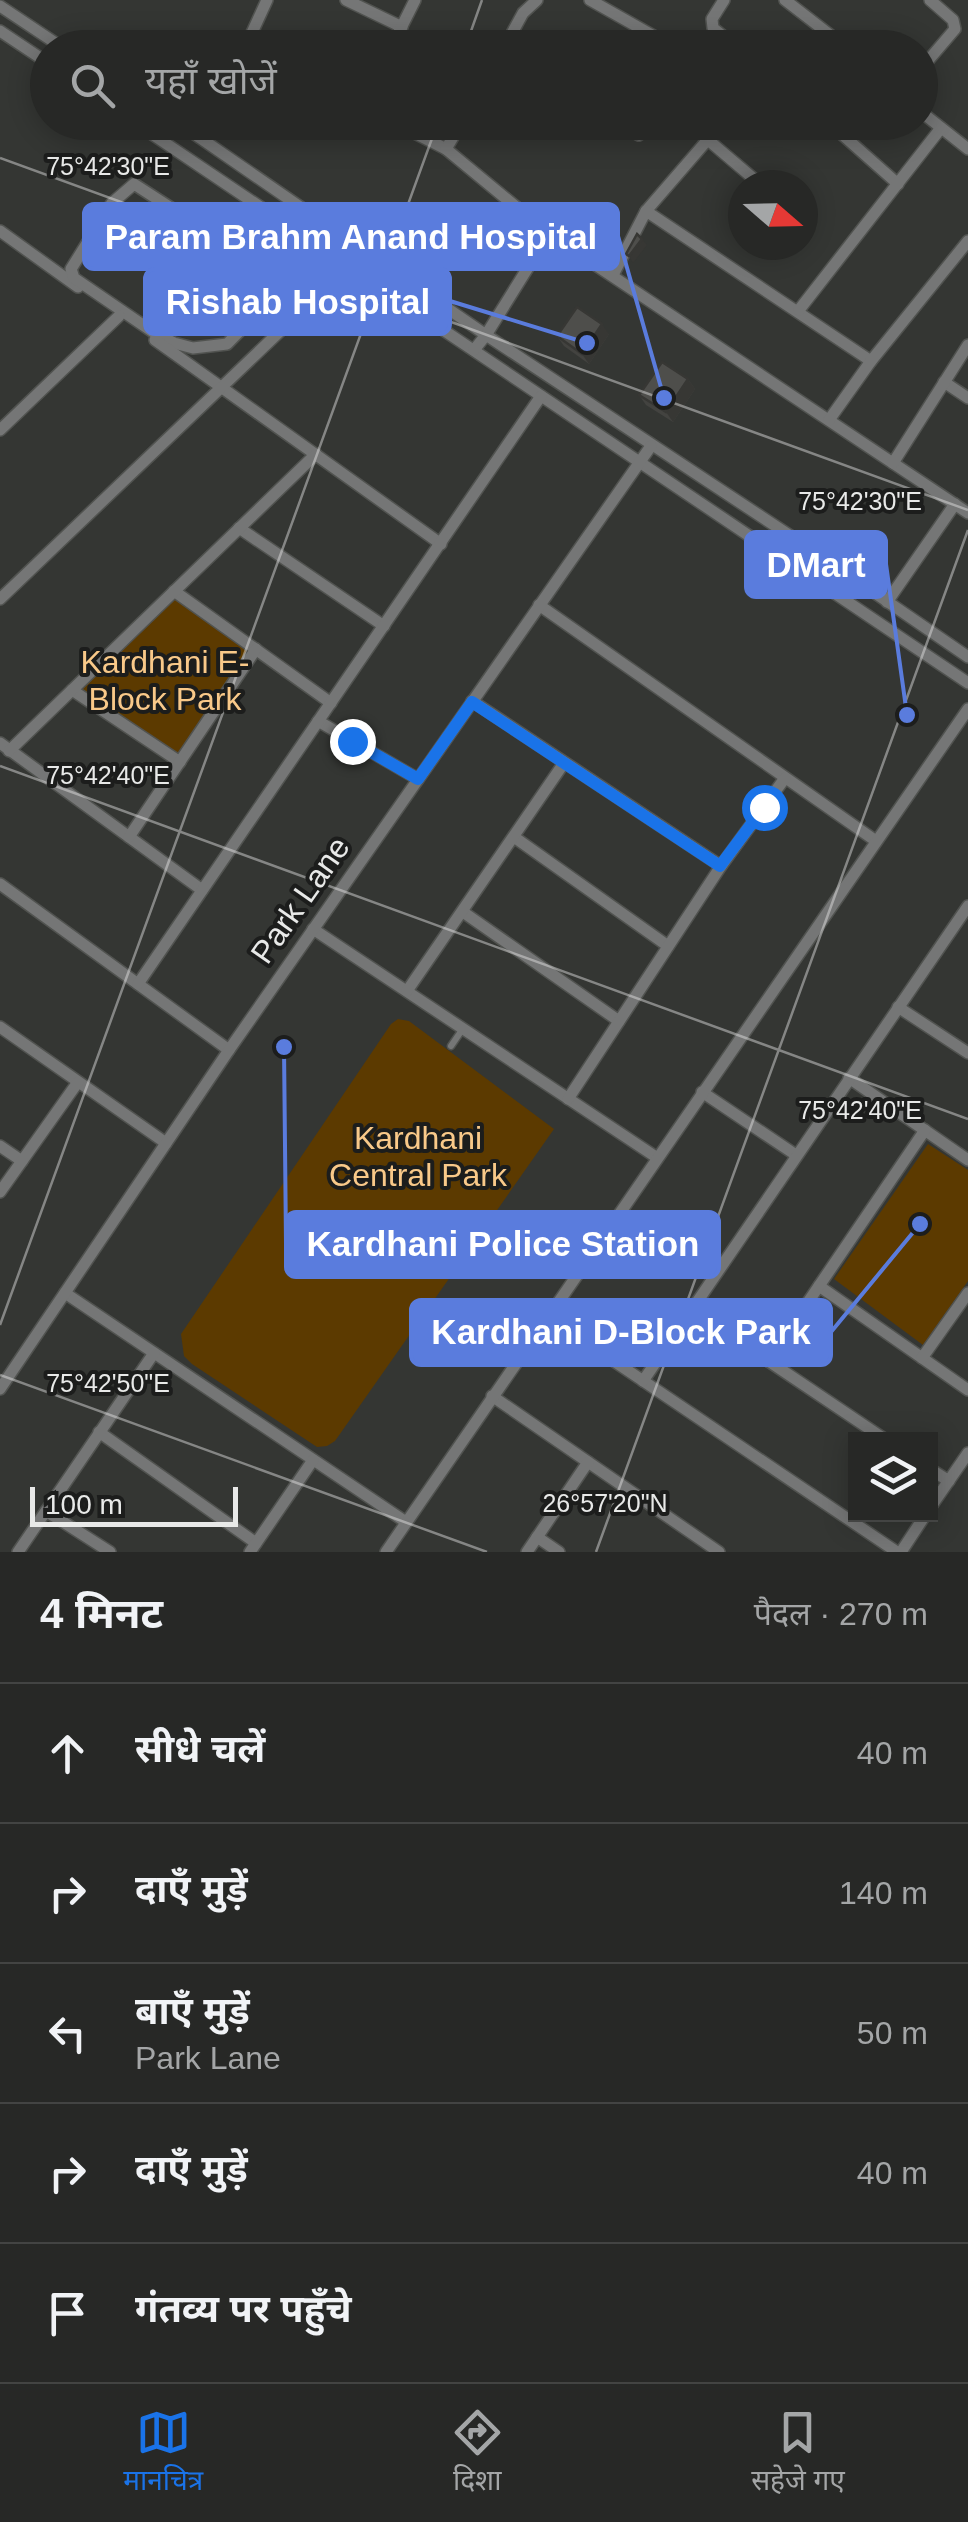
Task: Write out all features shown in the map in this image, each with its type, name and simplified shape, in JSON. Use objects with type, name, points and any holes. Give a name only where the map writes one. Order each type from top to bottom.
[{"type":"street","points":[[253,30],[267,0]]},
{"type":"street","points":[[346,0],[402,26]]},
{"type":"street","points":[[400,30],[415,0]]},
{"type":"street","points":[[517,0],[533,3]]},
{"type":"street","points":[[590,0],[643,30]]},
{"type":"street","points":[[716,30],[712,19],[724,0]]},
{"type":"street","points":[[785,0],[824,30]]},
{"type":"street","points":[[930,0],[953,20],[955,29],[938,49]]},
{"type":"street","points":[[513,30],[533,3]]},
{"type":"street","points":[[0,6],[36,30]]},
{"type":"street","points":[[0,31],[30,51]]},
{"type":"street","points":[[938,125],[968,149]]},
{"type":"street","points":[[938,132],[941,128]]},
{"type":"street","points":[[161,140],[968,683]]},
{"type":"street","points":[[203,140],[968,658]]},
{"type":"street","points":[[428,140],[446,149],[549,234],[968,513]]},
{"type":"street","points":[[446,149],[451,140]]},
{"type":"street","points":[[848,140],[898,184]]},
{"type":"street","points":[[799,310],[932,140]]},
{"type":"street","points":[[613,275],[646,211],[707,142],[742,170]]},
{"type":"street","points":[[287,284],[134,184],[112,203],[71,268],[74,278],[156,334],[193,348],[228,344],[287,284],[322,248]]},
{"type":"street","points":[[646,211],[872,361]]},
{"type":"street","points":[[0,231],[441,544]]},
{"type":"street","points":[[474,350],[549,234]]},
{"type":"street","points":[[829,420],[968,241]]},
{"type":"street","points":[[0,599],[364,251]]},
{"type":"street","points":[[0,430],[119,316]]},
{"type":"street","points":[[893,463],[968,345]]},
{"type":"street","points":[[944,382],[968,398]]},
{"type":"street","points":[[138,984],[541,396]]},
{"type":"street","name":"Park Lane","points":[[0,1389],[228,1050],[651,446]]},
{"type":"street","points":[[202,890],[4,747],[72,690],[316,454]]},
{"type":"street","points":[[887,602],[956,504]]},
{"type":"street","points":[[239,528],[384,626]]},
{"type":"street","points":[[174,591],[331,702]]},
{"type":"street","points":[[539,605],[876,841]]},
{"type":"street","points":[[129,837],[256,649]]},
{"type":"street","points":[[72,690],[180,762]]},
{"type":"street","points":[[472,702],[720,866]]},
{"type":"street","points":[[386,1552],[968,709]]},
{"type":"street","points":[[318,722],[418,779]]},
{"type":"street","points":[[407,991],[564,762]]},
{"type":"street","points":[[568,1099],[720,866],[786,778]]},
{"type":"street","points":[[514,838],[668,946]]},
{"type":"street","points":[[0,884],[228,1050]]},
{"type":"street","points":[[643,1381],[968,906]]},
{"type":"street","points":[[463,912],[619,1021]]},
{"type":"street","points":[[313,929],[656,1157]]},
{"type":"street","points":[[898,1007],[968,1053]]},
{"type":"street","points":[[0,1028],[166,1144]]},
{"type":"street","points":[[849,1078],[968,1160]]},
{"type":"street","points":[[0,1192],[78,1082]]},
{"type":"street","points":[[702,1092],[796,1155]]},
{"type":"street","points":[[768,1360],[925,1130]]},
{"type":"street","points":[[0,1146],[22,1161]]},
{"type":"street","points":[[819,1286],[968,1390]]},
{"type":"street","points":[[65,1293],[279,1431],[313,1460],[406,1522]]},
{"type":"street","points":[[922,1358],[968,1293]]},
{"type":"street","points":[[692,1309],[874,1432]]},
{"type":"street","points":[[547,1316],[899,1552],[920,1522]]},
{"type":"street","points":[[18,1552],[154,1353]]},
{"type":"street","points":[[492,1396],[719,1552]]},
{"type":"street","points":[[100,1432],[253,1548],[313,1460]]},
{"type":"street","points":[[938,1497],[968,1453]]},
{"type":"street","points":[[526,1552],[588,1462]]},
{"type":"street","points":[[938,1474],[949,1482]]},
{"type":"street","points":[[46,1510],[110,1552]]},
{"type":"street","points":[[537,1537],[559,1552]]},
{"type":"lane","points":[[451,1046],[463,1029]]},
{"type":"green space","name":"Kardhani E- Block Park","points":[[174,591],[256,649],[180,762],[72,690]]},
{"type":"green space","name":"Kardhani Central Park","points":[[398,1019],[409,1021],[554,1129],[335,1441],[317,1447],[192,1364],[184,1356],[181,1334]]},
{"type":"green space","points":[[928,1144],[968,1170],[968,1281],[923,1345],[834,1279]]},
{"type":"building","points":[[637,234],[642,239],[629,256],[626,254]]},
{"type":"building","points":[[577,307],[602,324],[582,354],[557,336]]},
{"type":"building","points":[[662,362],[688,379],[666,412],[639,395]]},
{"type":"place","name":"Rishab Hospital","points":[[587,343]]},
{"type":"place","name":"Param Brahm Anand Hospital","points":[[664,398]]},
{"type":"place","name":"DMart","points":[[907,715]]},
{"type":"place","name":"Kardhani Police Station","points":[[284,1047]]},
{"type":"place","name":"Kardhani D-Block Park","points":[[920,1224]]},
{"type":"route","points":[[352,741],[418,779],[472,702],[720,866],[764,807]]}]
